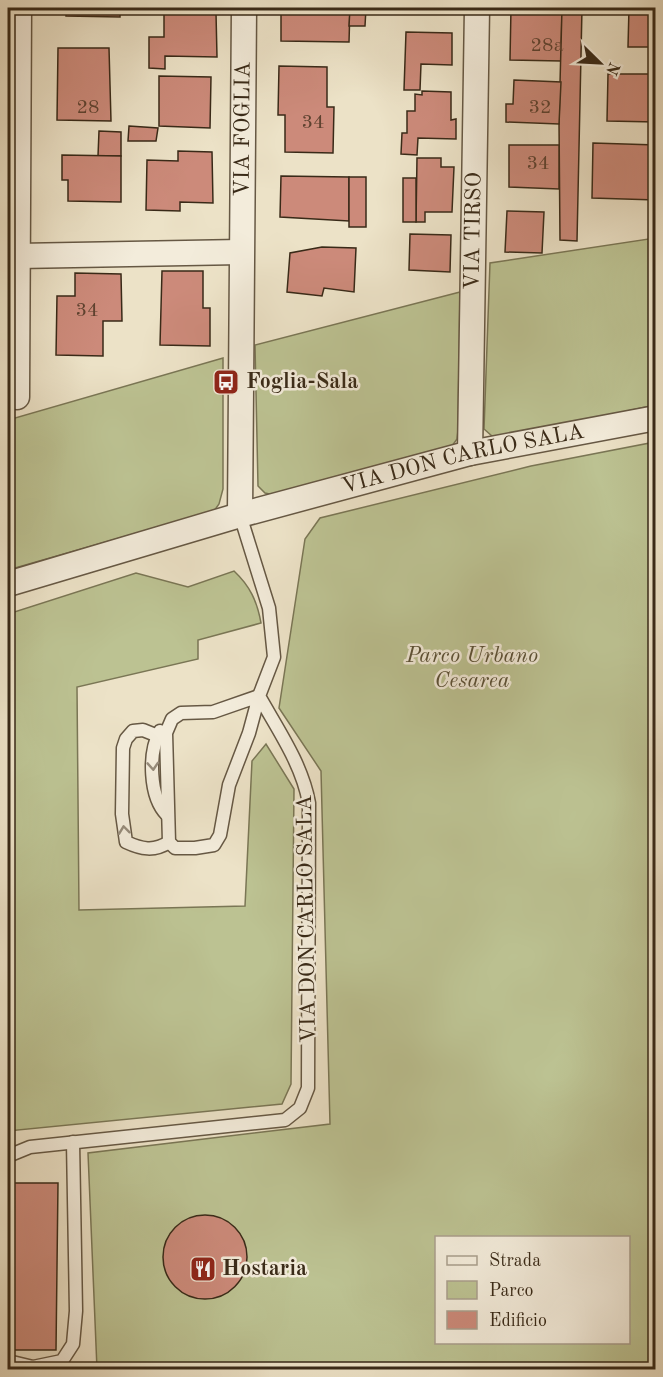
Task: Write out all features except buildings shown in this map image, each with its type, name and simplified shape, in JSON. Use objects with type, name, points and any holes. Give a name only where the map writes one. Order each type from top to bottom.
[{"type":"street","points":[[16,397],[19,8]]},
{"type":"street","name":"VIA FOGLIA","points":[[240,515],[244,8]]},
{"type":"street","name":"VIA TIRSO","points":[[470,453],[477,8]]},
{"type":"street","points":[[18,256],[241,252]]},
{"type":"street","name":"VIA DON CARLO SALA","points":[[8,584],[240,515],[470,453],[656,418]]},
{"type":"lane","points":[[172,719],[166,733],[169,842],[175,848],[214,845],[220,835],[229,785],[274,657],[269,608],[240,515]]},
{"type":"lane","points":[[167,815],[159,807],[155,796],[152,753],[158,736],[172,719],[181,713],[213,712],[259,696]]},
{"type":"lane","name":"VIA DON CARLO SALA","points":[[8,1156],[30,1147],[285,1120],[300,1108],[308,1088],[309,803],[299,768],[259,696]]},
{"type":"lane","points":[[158,736],[143,730],[133,731],[126,739],[123,748],[122,814],[126,842],[142,849],[161,847],[169,842]]},
{"type":"lane","points":[[8,1361],[33,1368],[62,1361],[73,1344],[76,1311],[73,1142]]},
{"type":"green space","points":[[655,238],[655,405],[502,438],[492,436],[484,429],[490,263]]},
{"type":"green space","points":[[460,292],[458,430],[457,439],[452,446],[274,495],[265,493],[258,486],[255,345]]},
{"type":"green space","points":[[223,358],[223,489],[219,504],[214,511],[8,570],[8,420]]},
{"type":"green space","name":"Parco Urbano Cesarea","points":[[655,442],[655,1369],[97,1369],[88,1153],[330,1124],[321,771],[279,708],[305,539],[320,518],[531,466]]},
{"type":"green space","points":[[234,571],[252,594],[261,623],[198,640],[198,659],[77,687],[79,910],[245,906],[252,761],[266,744],[294,789],[291,1084],[282,1104],[8,1131],[8,614],[136,573],[188,587]]},
{"type":"place","name":"Foglia-Sala","points":[[226,382]]},
{"type":"place","name":"Hostaria","points":[[203,1269]]}]
